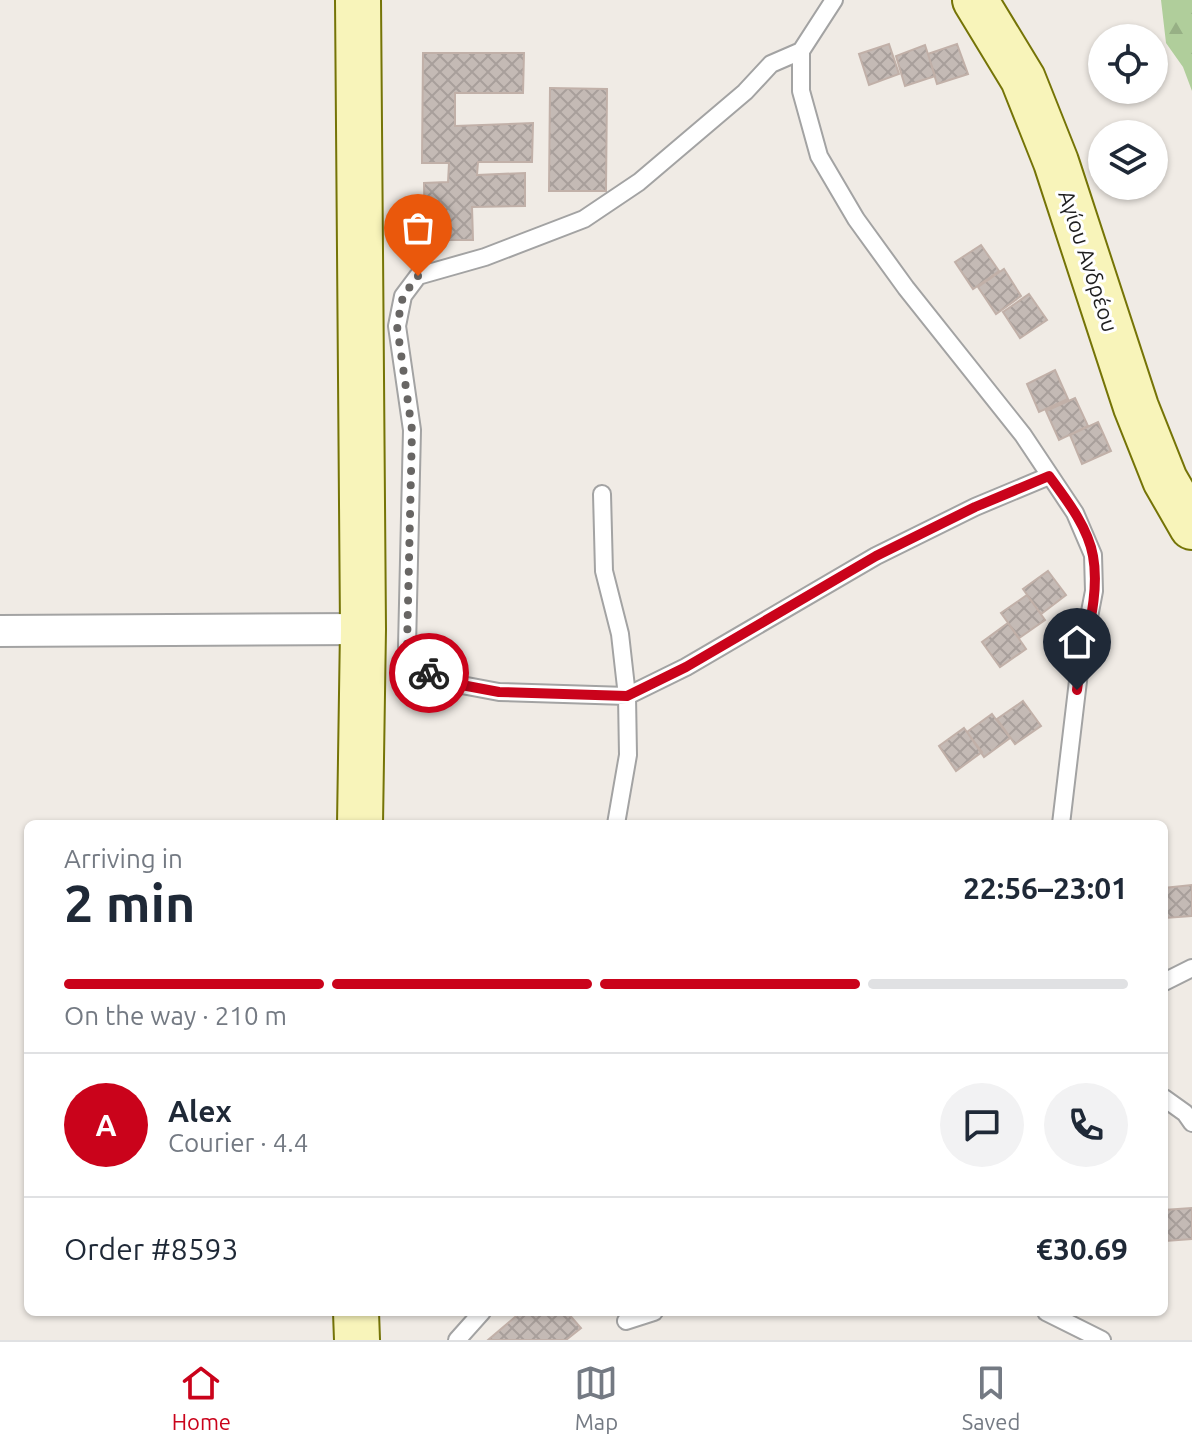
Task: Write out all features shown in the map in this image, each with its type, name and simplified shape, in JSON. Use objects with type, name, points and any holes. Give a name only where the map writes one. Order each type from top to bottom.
[{"type":"street","points":[[358,0],[363,629],[360,820]]},
{"type":"street","name":"Αγίου Ανδρέου","points":[[975,0],[1023,79],[1056,162],[1136,407],[1165,480],[1192,527]]},
{"type":"street","points":[[0,631],[363,629]]},
{"type":"street","points":[[356,1316],[357,1340]]},
{"type":"lane","points":[[834,0],[801,51],[801,91],[819,156],[856,219],[1023,435],[1075,513],[1093,555],[1094,591],[1080,664],[1061,820]]},
{"type":"lane","points":[[801,51],[771,64],[745,92],[639,182],[584,219],[485,257],[418,276],[403,296],[397,326],[412,430],[407,647],[416,663],[451,683],[499,692],[627,696],[686,667],[876,556],[975,507],[1049,476]]},
{"type":"lane","points":[[602,494],[604,571],[620,634],[627,696],[628,755],[617,820]]},
{"type":"lane","points":[[1168,980],[1192,968]]},
{"type":"lane","points":[[1168,1101],[1185,1113],[1192,1123]]},
{"type":"lane","points":[[457,1340],[478,1316]]},
{"type":"lane","points":[[626,1321],[642,1316]]},
{"type":"lane","points":[[1054,1316],[1102,1340]]},
{"type":"green space","points":[[1161,0],[1192,0],[1192,91],[1183,67],[1168,46],[1168,24],[1164,24]]},
{"type":"building","points":[[889,44],[899,74],[869,85],[859,54]]},
{"type":"building","points":[[957,44],[968,74],[937,84],[928,54]]},
{"type":"building","points":[[925,45],[935,76],[905,86],[896,56]]},
{"type":"building","points":[[423,53],[524,53],[523,93],[455,93],[455,126],[533,123],[532,162],[478,162],[477,175],[525,173],[525,206],[472,207],[473,240],[425,240],[424,183],[448,182],[449,163],[422,163]]},
{"type":"building","points":[[550,88],[607,89],[606,191],[549,191]]},
{"type":"building","points":[[981,245],[999,271],[973,289],[955,262]]},
{"type":"building","points":[[1004,269],[1021,296],[996,314],[978,287]]},
{"type":"building","points":[[1029,294],[1047,320],[1020,338],[1003,312]]},
{"type":"building","points":[[1055,370],[1068,399],[1039,412],[1027,384]]},
{"type":"building","points":[[1075,398],[1088,426],[1059,440],[1046,411]]},
{"type":"building","points":[[1098,422],[1111,451],[1082,464],[1070,435]]},
{"type":"building","points":[[1048,571],[1066,595],[1041,614],[1023,589]]},
{"type":"building","points":[[1027,595],[1045,620],[1019,638],[1001,613]]},
{"type":"building","points":[[1008,623],[1026,649],[1000,667],[982,642]]},
{"type":"building","points":[[1023,701],[1041,726],[1015,744],[997,719]]},
{"type":"building","points":[[992,714],[1010,738],[984,757],[967,732]]},
{"type":"building","points":[[964,728],[982,752],[956,771],[939,746]]},
{"type":"building","points":[[1192,885],[1192,916],[1168,918],[1168,888]]},
{"type":"building","points":[[1192,1208],[1192,1239],[1168,1241],[1168,1210]]},
{"type":"building","points":[[516,1316],[570,1316],[581,1328],[566,1340],[488,1340]]},
{"type":"way so far","points":[[418,276],[403,296],[397,326],[412,430],[407,647],[416,663],[429,673]]},
{"type":"route","points":[[429,673],[451,683],[499,692],[627,696],[686,667],[876,556],[975,507],[1049,476],[1075,513],[1093,555],[1094,591],[1077,690]]}]
